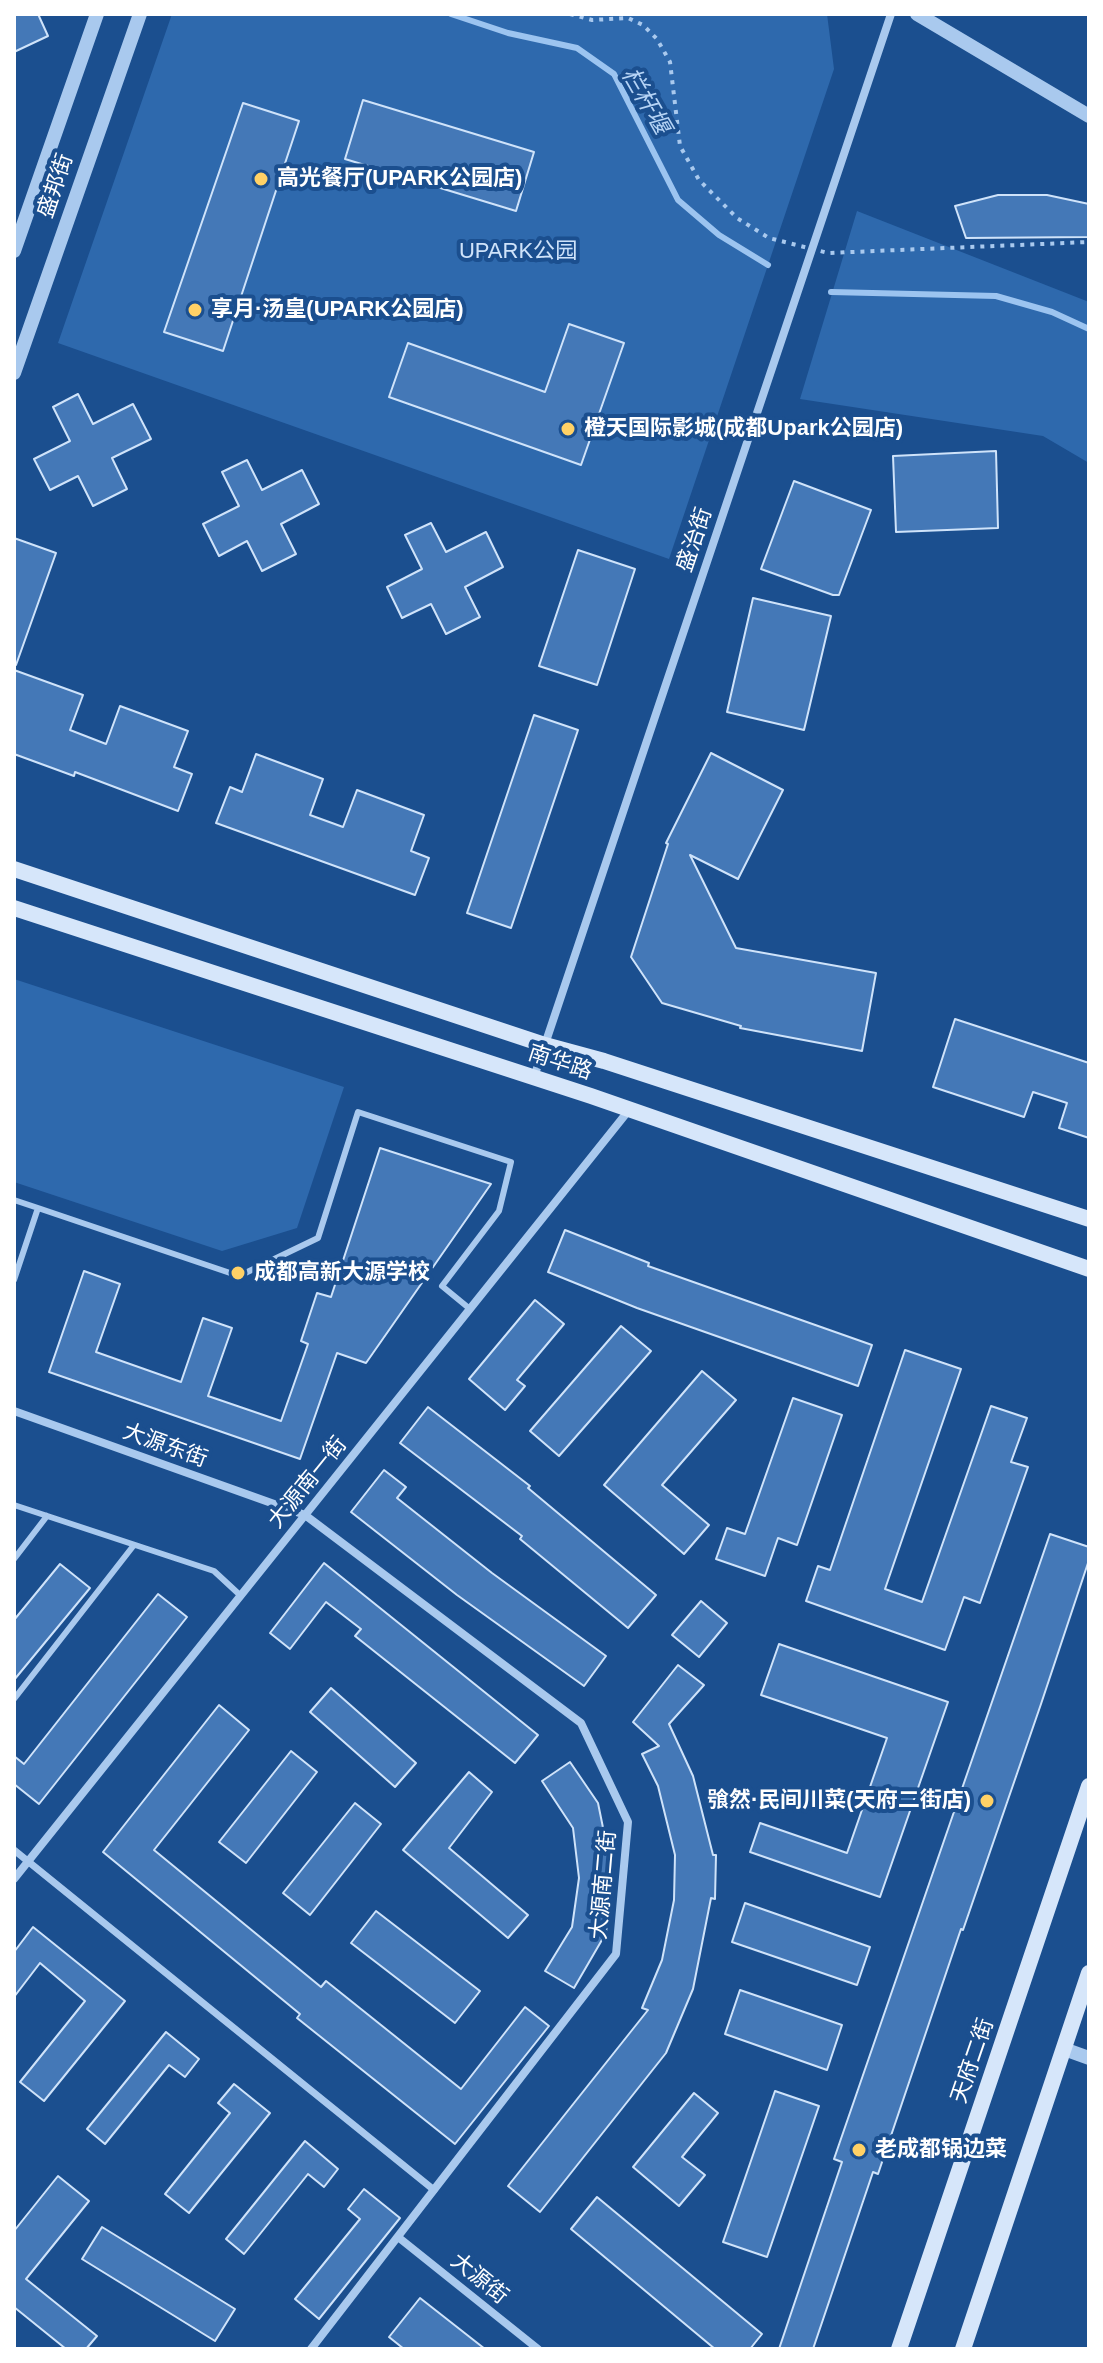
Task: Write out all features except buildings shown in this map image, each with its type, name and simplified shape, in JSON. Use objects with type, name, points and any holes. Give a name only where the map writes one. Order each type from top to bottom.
[{"type":"main road","name":"南华路","points":[[14,869],[545,1045],[604,1061],[1089,1219]]},
{"type":"main road","name":"南华路","points":[[14,908],[534,1077],[1089,1269]]},
{"type":"main road","name":"天府二街","points":[[899,2349],[1089,1786]]},
{"type":"main road","points":[[963,2349],[1089,1973]]},
{"type":"street","name":"盛邦街","points":[[14,251],[97,14]]},
{"type":"street","name":"盛邦街","points":[[14,373],[140,14]]},
{"type":"street","name":"盛治街","points":[[534,1077],[891,14]]},
{"type":"street","points":[[917,14],[1089,116]]},
{"type":"street","name":"大源南一街","points":[[14,1879],[629,1109]]},
{"type":"street","name":"大源东街","points":[[14,1411],[305,1515]]},
{"type":"street","name":"大源南二街","points":[[305,1515],[581,1723],[628,1822],[616,1954],[311,2349]]},
{"type":"street","points":[[14,1850],[434,2190]]},
{"type":"street","points":[[1064,2049],[1089,2058]]},
{"type":"street","name":"大源街","points":[[398,2237],[538,2349]]},
{"type":"lane","points":[[14,1200],[239,1276],[318,1238],[358,1112],[511,1162],[499,1211],[442,1286],[470,1309]]},
{"type":"lane","points":[[14,1280],[38,1208]]},
{"type":"lane","points":[[14,1505],[214,1571],[241,1596]]},
{"type":"lane","points":[[14,1559],[47,1516]]},
{"type":"lane","points":[[14,1699],[134,1545]]},
{"type":"path","points":[[570,14],[592,20],[628,18],[643,25],[657,39],[670,62],[680,146],[699,180],[737,218],[769,238],[828,253],[1089,242]]},
{"type":"green space","name":"UPARK公园","points":[[172,14],[827,14],[834,69],[669,559],[58,343]]},
{"type":"green space","points":[[857,211],[1089,302],[1089,463],[1043,436],[800,399]]},
{"type":"green space","points":[[14,979],[344,1087],[297,1228],[222,1251],[14,1182]]},
{"type":"waterway","name":"栏杆堰","points":[[451,14],[508,33],[577,48],[614,74],[678,200],[719,235],[768,265]]},
{"type":"waterway","name":"栏杆堰","points":[[831,292],[996,296],[1052,312],[1089,329]]},
{"type":"place","name":"高光餐厅(UPARK公园店)","points":[[261,179]]},
{"type":"place","name":"享月·汤皇(UPARK公园店)","points":[[195,310]]},
{"type":"place","name":"橙天国际影城(成都Upark公园店)","points":[[568,429]]},
{"type":"place","name":"成都高新大源学校","points":[[238,1273]]},
{"type":"place","name":"飸然·民间川菜(天府二街店)","points":[[987,1801]]},
{"type":"place","name":"老成都锅边菜","points":[[859,2150]]}]
